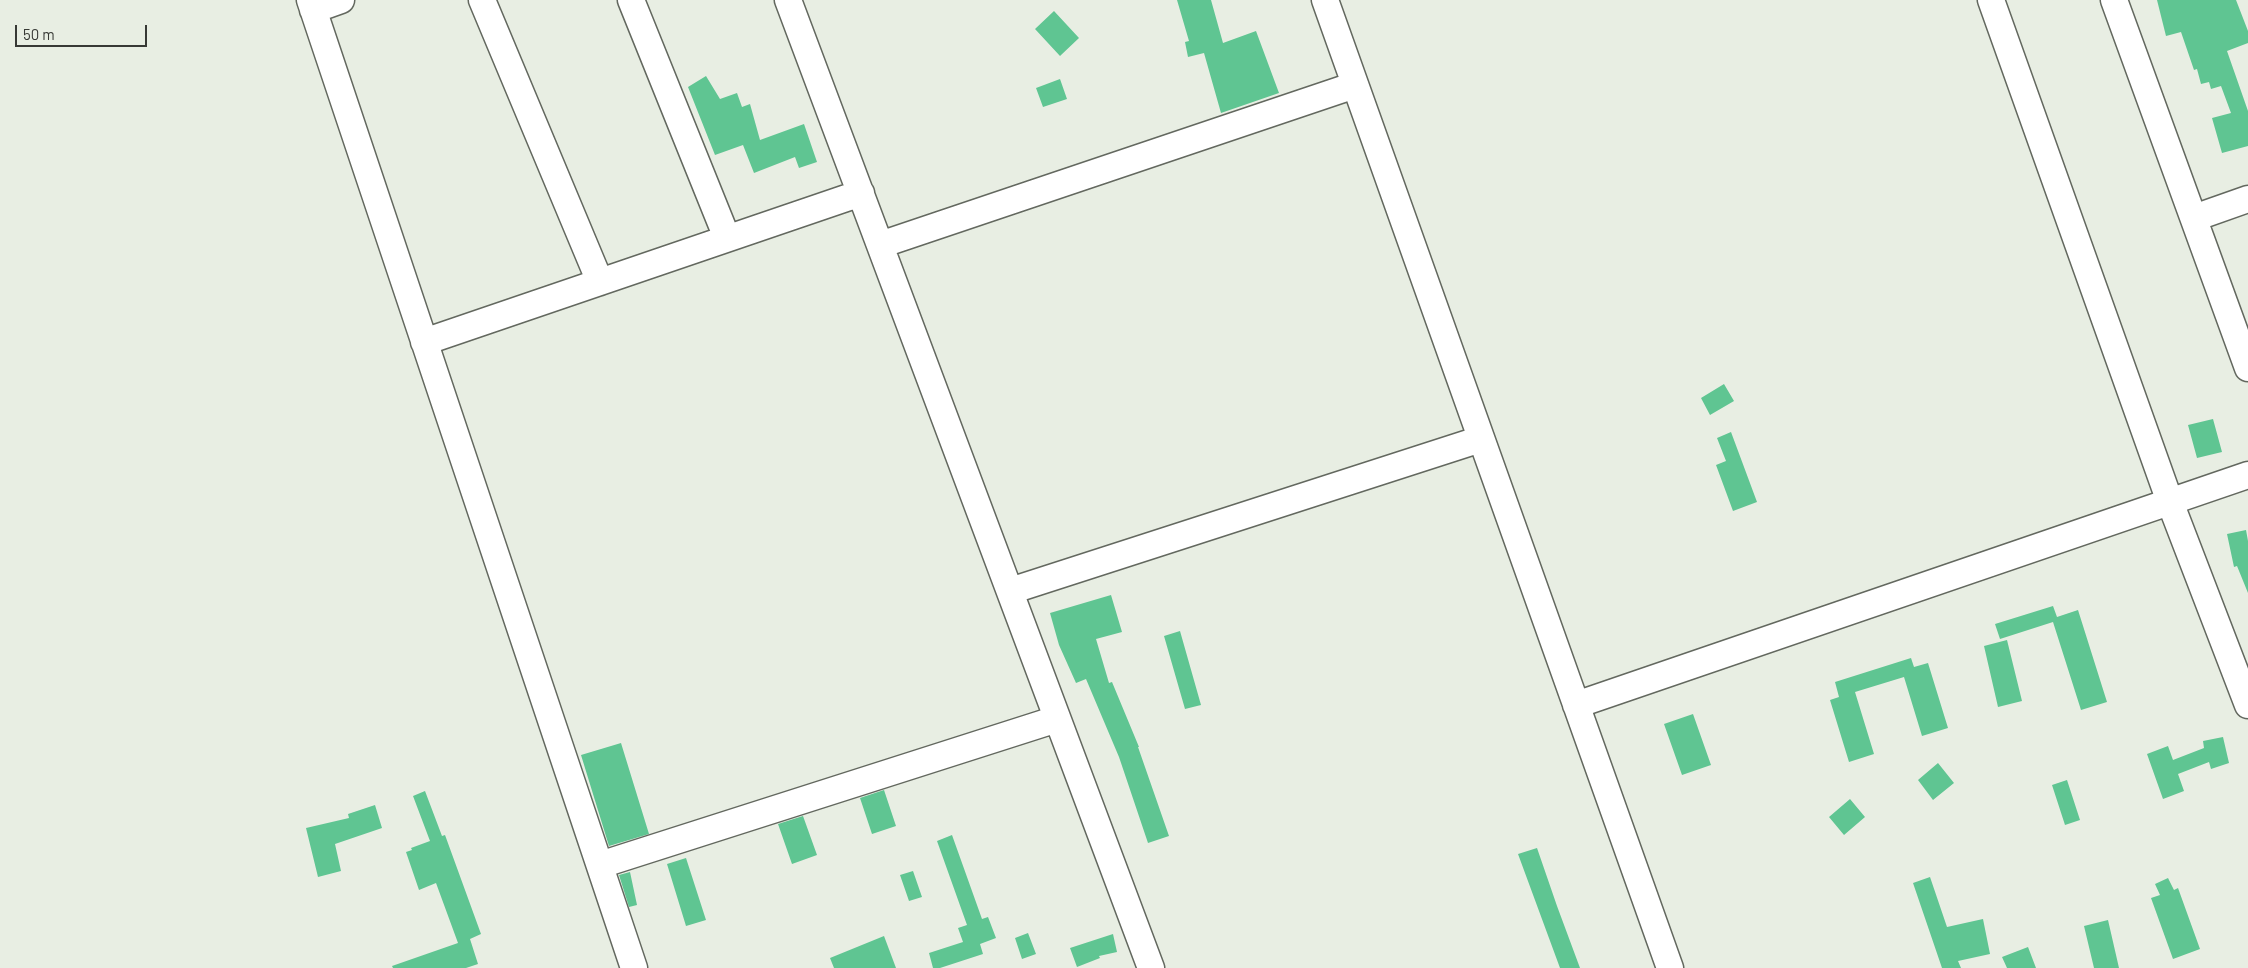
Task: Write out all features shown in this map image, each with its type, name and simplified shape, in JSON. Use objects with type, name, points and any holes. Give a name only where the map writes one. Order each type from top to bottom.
[{"type":"street","points":[[342,0],[311,5],[634,968]]},
{"type":"street","points":[[482,0],[600,282]]},
{"type":"street","points":[[631,0],[727,238]]},
{"type":"street","points":[[788,0],[1151,968]]},
{"type":"street","points":[[1325,0],[1670,968]]},
{"type":"street","points":[[1991,0],[2170,502],[2248,705]]},
{"type":"street","points":[[2114,0],[2248,368]]},
{"type":"street","points":[[880,245],[1355,85]]},
{"type":"street","points":[[424,342],[861,193]]},
{"type":"street","points":[[2194,218],[2248,199]]},
{"type":"street","points":[[1010,591],[1482,439]]},
{"type":"street","points":[[1576,705],[2248,475]]},
{"type":"street","points":[[600,865],[1057,719]]},
{"type":"building","points":[[1177,0],[1211,0],[1223,43],[1256,31],[1279,93],[1221,113],[1204,53],[1188,57],[1185,42],[1189,41]]},
{"type":"building","points":[[2157,0],[2236,0],[2248,31],[2248,43],[2227,51],[2248,111],[2248,146],[2222,153],[2212,118],[2231,113],[2221,86],[2211,89],[2209,82],[2201,84],[2197,69],[2194,70],[2181,32],[2166,36]]},
{"type":"building","points":[[1054,11],[1079,38],[1060,56],[1035,29]]},
{"type":"building","points":[[706,76],[720,99],[737,93],[742,107],[750,104],[760,140],[804,124],[817,162],[799,168],[795,157],[754,173],[743,145],[715,155],[688,87]]},
{"type":"building","points":[[1060,79],[1067,99],[1043,107],[1036,88]]},
{"type":"building","points":[[1724,384],[1734,401],[1710,415],[1701,398]]},
{"type":"building","points":[[2213,419],[2222,452],[2197,458],[2188,425]]},
{"type":"building","points":[[1731,432],[1757,502],[1733,511],[1716,465],[1726,461],[1717,438]]},
{"type":"building","points":[[2246,530],[2248,541],[2248,593],[2237,566],[2234,567],[2227,534]]},
{"type":"building","points":[[1111,595],[1122,632],[1096,639],[1109,683],[1112,682],[1139,747],[1169,836],[1148,843],[1119,757],[1086,679],[1076,683],[1059,645],[1050,613]]},
{"type":"building","points":[[2053,606],[2057,617],[2078,610],[2107,702],[2081,710],[2053,622],[2000,639],[1995,624]]},
{"type":"building","points":[[1180,631],[1201,705],[1185,709],[1164,636]]},
{"type":"building","points":[[2007,640],[2022,701],[1998,707],[1984,646]]},
{"type":"building","points":[[1911,658],[1914,667],[1928,663],[1948,728],[1922,736],[1904,677],[1855,692],[1874,754],[1849,762],[1830,700],[1839,697],[1835,682]]},
{"type":"building","points":[[1693,714],[1711,765],[1682,775],[1664,724]]},
{"type":"building","points":[[2223,737],[2229,763],[2211,769],[2209,762],[2178,774],[2184,791],[2163,799],[2147,754],[2168,746],[2173,760],[2204,748],[2203,741]]},
{"type":"building","points":[[621,743],[649,834],[609,846],[581,755]]},
{"type":"building","points":[[1938,763],[1954,783],[1933,800],[1918,780]]},
{"type":"building","points":[[2067,780],[2080,820],[2065,825],[2052,785]]},
{"type":"building","points":[[884,790],[896,826],[872,834],[860,798]]},
{"type":"building","points":[[425,791],[442,836],[445,835],[481,934],[470,939],[478,964],[466,968],[393,968],[392,966],[458,943],[436,883],[419,890],[406,852],[412,850],[411,848],[430,841],[413,796]]},
{"type":"building","points":[[1850,799],[1865,817],[1844,835],[1829,817]]},
{"type":"building","points":[[375,805],[382,828],[335,844],[341,871],[318,877],[306,828],[349,818],[348,814]]},
{"type":"building","points":[[803,816],[817,855],[792,864],[778,824]]},
{"type":"building","points":[[952,835],[982,919],[988,917],[996,938],[980,944],[983,954],[940,968],[933,968],[929,953],[963,942],[958,928],[967,925],[937,841]]},
{"type":"building","points":[[1537,848],[1580,968],[1560,968],[1518,854]]},
{"type":"building","points":[[686,858],[706,920],[686,926],[667,864]]},
{"type":"building","points":[[913,871],[922,897],[909,901],[900,875]]},
{"type":"building","points":[[630,872],[637,905],[629,907],[619,875]]},
{"type":"building","points":[[1930,877],[1947,927],[1983,919],[1990,954],[1958,961],[1961,968],[1942,968],[1913,883]]},
{"type":"building","points":[[2168,878],[2174,890],[2178,888],[2200,949],[2173,959],[2151,898],[2160,895],[2155,884]]},
{"type":"building","points":[[2108,920],[2119,968],[2094,968],[2084,926]]},
{"type":"building","points":[[1028,933],[1036,954],[1022,959],[1015,938]]},
{"type":"building","points":[[1113,934],[1117,952],[1099,956],[1100,958],[1077,967],[1070,948]]},
{"type":"building","points":[[884,936],[896,968],[834,968],[830,958]]},
{"type":"building","points":[[2028,947],[2036,968],[2007,968],[2002,957]]}]
